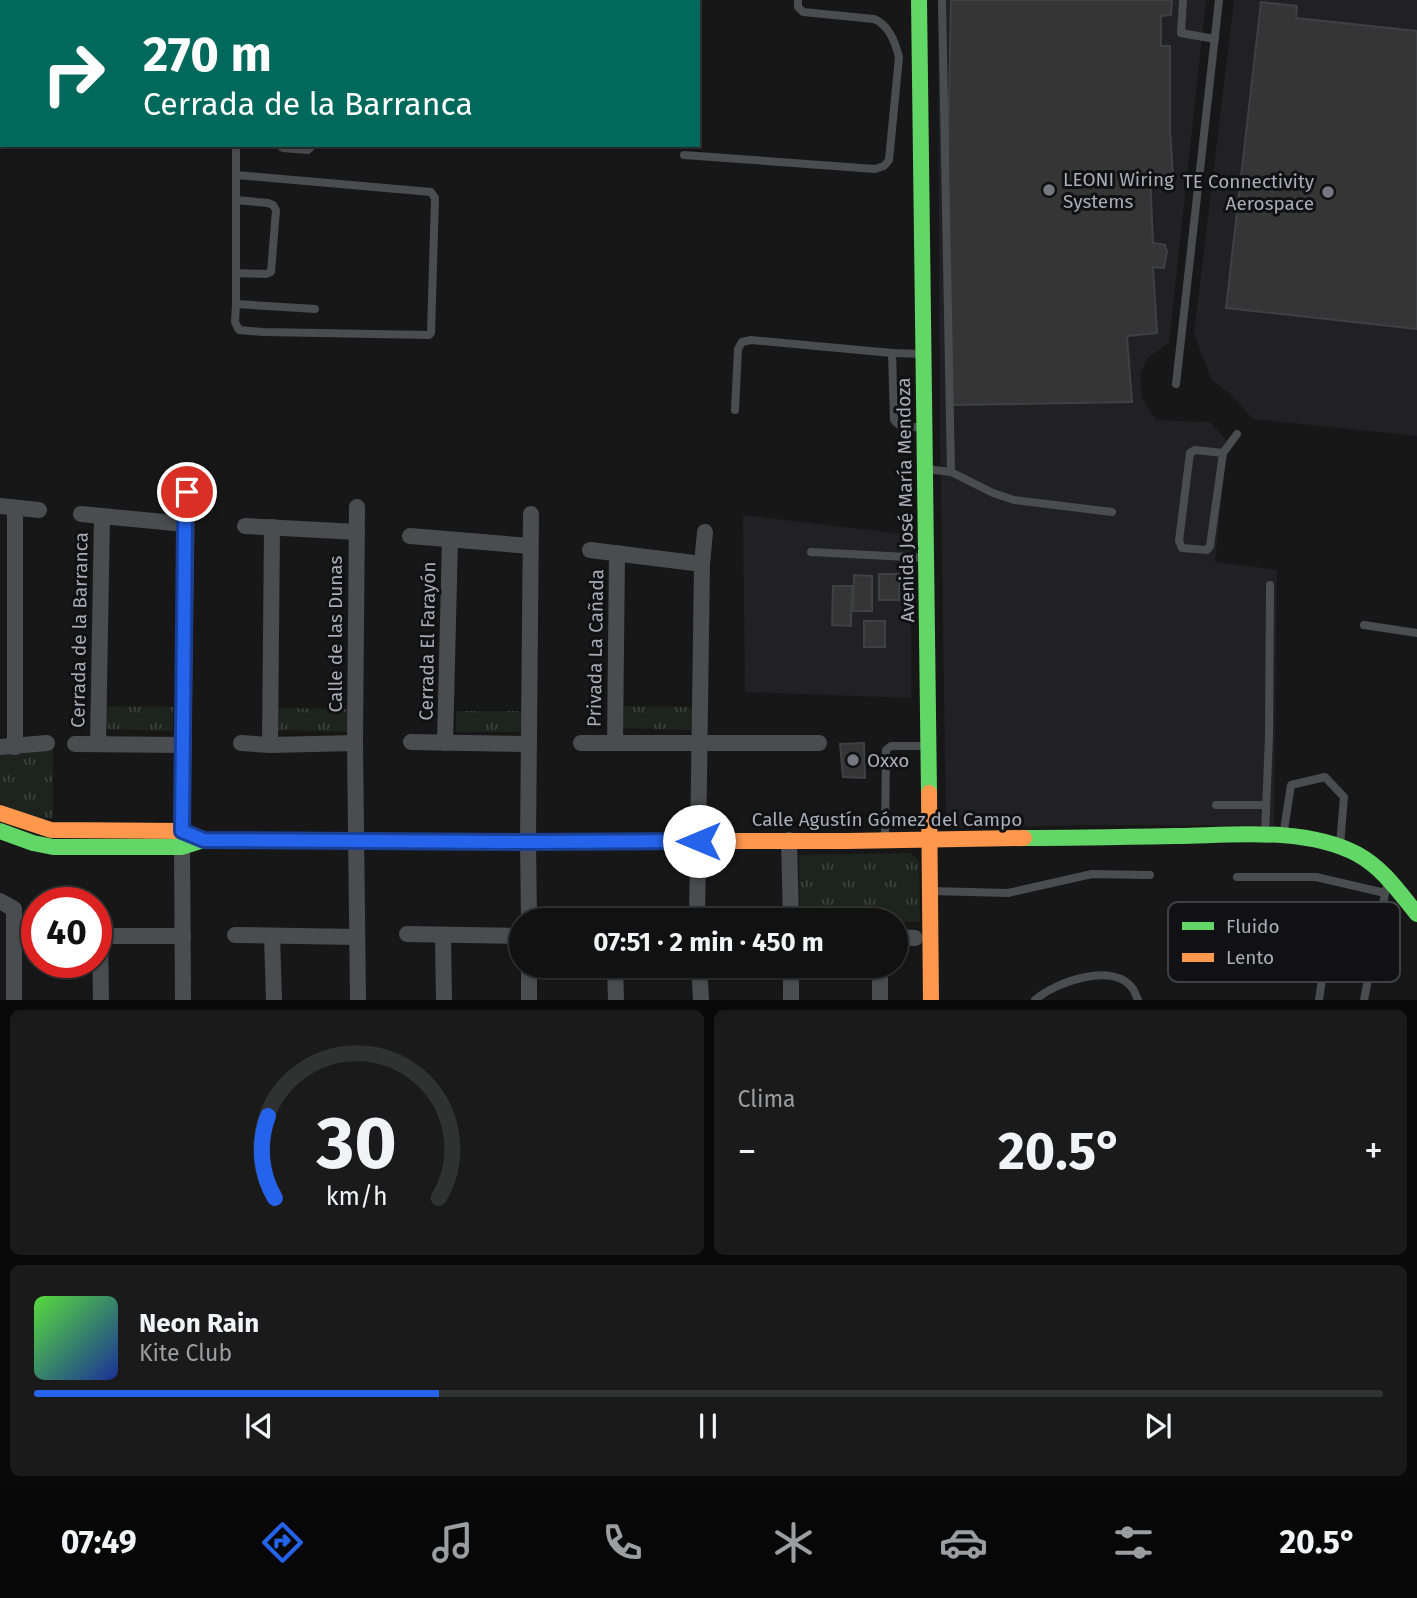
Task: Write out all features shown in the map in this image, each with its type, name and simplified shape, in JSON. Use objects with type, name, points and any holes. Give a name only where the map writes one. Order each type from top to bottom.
[{"type":"street","name":"Avenida José María Mendoza","points":[[919,0],[932,999]]},
{"type":"street","points":[[183,999],[182,839],[187,492]]},
{"type":"street","points":[[39,510],[8,507],[8,747],[47,743]]},
{"type":"street","points":[[357,507],[357,532]]},
{"type":"street","name":"Cerrada de la Barranca","points":[[81,514],[185,524]]},
{"type":"street","points":[[529,908],[531,514]]},
{"type":"street","name":"Cerrada de la Barranca","points":[[99,744],[102,516]]},
{"type":"street","name":"Calle de las Dunas","points":[[245,526],[357,532],[355,743],[358,999]]},
{"type":"street","points":[[270,745],[271,527]]},
{"type":"street","points":[[697,908],[702,564],[705,532]]},
{"type":"street","name":"Cerrada El Farayón","points":[[410,537],[530,546]]},
{"type":"street","name":"Cerrada El Farayón","points":[[445,743],[450,540]]},
{"type":"street","name":"Privada La Cañada","points":[[590,550],[702,564]]},
{"type":"street","name":"Privada La Cañada","points":[[615,743],[617,553]]},
{"type":"street","name":"Cerrada El Farayón","points":[[411,742],[528,744]]},
{"type":"street","points":[[241,743],[355,743]]},
{"type":"street","name":"Privada La Cañada","points":[[581,743],[820,743]]},
{"type":"street","name":"Cerrada de la Barranca","points":[[75,744],[184,745]]},
{"type":"street","points":[[2,832],[4,814]]},
{"type":"street","name":"Calle Agustín Gómez del Campo","points":[[4,814],[42,828],[59,831],[204,840],[885,841],[1283,836],[1322,842],[1350,850],[1370,862],[1386,886],[1417,914]]},
{"type":"street","name":"Calle Agustín Gómez del Campo","points":[[2,832],[53,847],[182,839]]},
{"type":"street","points":[[789,840],[791,908]]},
{"type":"street","points":[[0,901],[14,909],[14,999]]},
{"type":"street","points":[[407,934],[509,936]]},
{"type":"street","points":[[235,935],[357,937]]},
{"type":"street","points":[[443,935],[444,999]]},
{"type":"street","points":[[112,936],[183,936]]},
{"type":"street","points":[[272,936],[274,999]]},
{"type":"street","points":[[908,938],[915,938]]},
{"type":"street","points":[[100,978],[101,999]]},
{"type":"street","points":[[529,978],[530,999]]},
{"type":"street","points":[[615,978],[616,999]]},
{"type":"street","points":[[700,978],[701,999]]},
{"type":"street","points":[[791,978],[791,999]]},
{"type":"street","points":[[880,978],[880,999]]},
{"type":"lane","points":[[684,155],[875,169],[884,166],[889,160],[899,57],[895,41],[882,22],[803,12],[798,7],[798,0]]},
{"type":"lane","points":[[942,0],[951,472]]},
{"type":"lane","points":[[1183,0],[1181,33],[1215,39]]},
{"type":"lane","points":[[1176,384],[1219,0]]},
{"type":"lane","points":[[236,147],[236,175],[236,304],[237,327],[244,331],[431,333],[435,198],[431,192],[236,175]]},
{"type":"lane","points":[[282,147],[308,150],[311,147]]},
{"type":"lane","points":[[236,200],[268,203],[276,210],[271,272],[236,273]]},
{"type":"lane","points":[[236,304],[315,309]]},
{"type":"lane","points":[[735,410],[737,349],[742,342],[751,340],[924,354]]},
{"type":"lane","points":[[892,353],[894,420],[902,426],[926,428]]},
{"type":"lane","points":[[1223,453],[1195,450],[1191,453],[1179,541],[1182,548],[1203,551],[1210,546],[1223,453],[1237,434]]},
{"type":"lane","points":[[926,469],[951,472],[993,493],[1014,500],[1112,512]]},
{"type":"lane","points":[[811,552],[927,558]]},
{"type":"lane","points":[[1265,835],[1270,585]]},
{"type":"lane","points":[[1364,625],[1417,634]]},
{"type":"lane","points":[[885,841],[886,750],[891,746],[930,746]]},
{"type":"lane","points":[[1283,836],[1291,785],[1325,777],[1343,797],[1340,848]]},
{"type":"lane","points":[[1216,805],[1266,805]]},
{"type":"lane","points":[[931,891],[1009,893],[1092,874],[1150,875]]},
{"type":"lane","points":[[1237,877],[1316,877],[1386,886],[1383,902]]},
{"type":"lane","points":[[1035,999],[1058,985],[1107,975],[1121,979],[1133,988],[1138,999]]},
{"type":"shaded area","points":[[938,0],[1206,0],[1169,343],[1147,358],[1140,375],[1142,398],[1156,420],[1210,422],[1227,441],[1215,562],[1277,570],[1274,826],[946,828],[940,433]]},
{"type":"shaded area","name":"TE Connectivity Aerospace","points":[[1234,0],[1417,0],[1417,436],[1253,419],[1231,395],[1211,379],[1194,333]]},
{"type":"shaded area","points":[[743,515],[911,535],[911,698],[745,692]]},
{"type":"green space","points":[[104,706],[173,707],[173,731],[103,729]]},
{"type":"green space","points":[[620,706],[692,707],[691,730],[620,728]]},
{"type":"green space","points":[[278,708],[350,709],[349,732],[278,730]]},
{"type":"green space","points":[[456,711],[522,711],[522,732],[456,732]]},
{"type":"green space","points":[[53,748],[53,819],[27,816],[0,803],[0,753]]},
{"type":"green space","points":[[911,853],[919,862],[920,922],[908,922],[908,908],[800,908],[799,855]]},
{"type":"building","name":"LEONI Wiring Systems","points":[[951,0],[1172,0],[1171,15],[1161,16],[1161,46],[1170,46],[1173,174],[1150,175],[1153,243],[1165,245],[1167,252],[1164,268],[1153,267],[1157,333],[1127,336],[1132,402],[952,405],[947,205]]},
{"type":"building","name":"TE Connectivity Aerospace","points":[[1261,2],[1297,6],[1296,18],[1417,31],[1417,329],[1226,308]]},
{"type":"building","points":[[879,574],[899,574],[899,600],[879,600]]},
{"type":"building","points":[[854,575],[872,576],[872,611],[853,611]]},
{"type":"building","points":[[833,586],[852,586],[851,626],[832,625]]},
{"type":"building","points":[[864,621],[885,621],[885,647],[864,647]]},
{"type":"building","name":"Oxxo","points":[[864,743],[865,778],[843,777],[840,744]]},
{"type":"traffic: fast","points":[[919,0],[929,793]]},
{"type":"traffic: fast","points":[[0,831],[53,847],[182,847],[204,840],[685,841]]},
{"type":"traffic: fast","points":[[1024,838],[1270,834],[1316,840],[1337,845],[1375,866],[1417,914]]},
{"type":"traffic: slow","points":[[929,793],[931,1000]]},
{"type":"traffic: slow","points":[[0,813],[51,830],[182,831],[204,840]]},
{"type":"traffic: slow","points":[[685,841],[1024,838]]},
{"type":"place","name":"LEONI Wiring Systems","points":[[1049,190]]},
{"type":"place","name":"TE Connectivity Aerospace","points":[[1328,192]]},
{"type":"place","name":"Oxxo","points":[[853,760]]},
{"type":"route","points":[[187,492],[182,831],[204,840],[699,841]]}]
